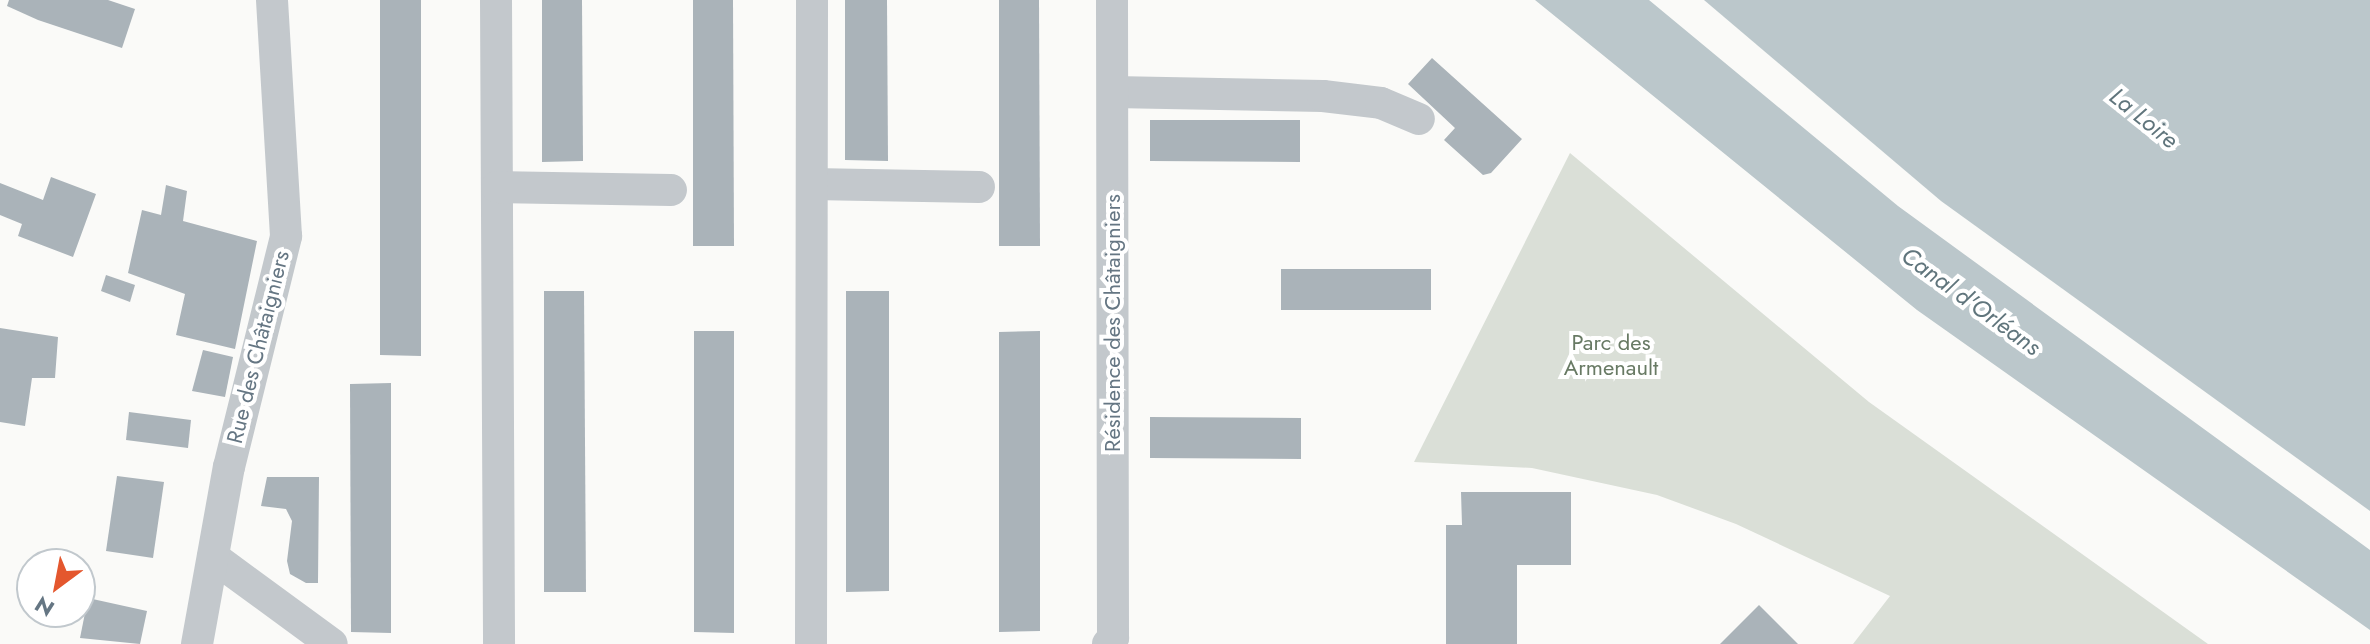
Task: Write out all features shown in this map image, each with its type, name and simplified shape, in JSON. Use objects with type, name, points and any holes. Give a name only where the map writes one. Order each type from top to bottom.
[{"type":"street","name":"Rue des Châtaigniers","points":[[197,644],[229,467],[286,236],[272,0]]},
{"type":"street","points":[[496,0],[499,644]]},
{"type":"street","points":[[811,644],[812,0]]},
{"type":"street","name":"Résidence des Châtaigniers","points":[[1108,644],[1113,638],[1112,0]]},
{"type":"street","points":[[1113,92],[1323,96],[1381,103],[1419,119]]},
{"type":"street","points":[[812,184],[979,187]]},
{"type":"street","points":[[497,187],[671,190]]},
{"type":"street","points":[[213,557],[332,644]]},
{"type":"green space","name":"Parc des Armenault","points":[[1570,153],[1869,402],[2208,644],[1853,644],[1890,596],[1736,524],[1657,495],[1532,468],[1414,462]]},
{"type":"water","name":"Canal d'Orléans","points":[[1535,0],[1649,0],[1898,206],[2370,550],[2370,630],[1917,310]]},
{"type":"water","name":"La Loire","points":[[1704,0],[2370,0],[2370,511],[1941,201]]},
{"type":"building","points":[[9,0],[108,0],[135,9],[122,48],[38,20],[7,6]]},
{"type":"building","points":[[380,0],[421,0],[421,356],[380,355]]},
{"type":"building","points":[[542,0],[582,0],[583,161],[542,162]]},
{"type":"building","points":[[693,0],[733,0],[734,246],[693,246]]},
{"type":"building","points":[[845,0],[887,0],[888,161],[845,160]]},
{"type":"building","points":[[999,0],[1039,0],[1040,246],[999,246]]},
{"type":"building","points":[[1432,58],[1522,139],[1491,173],[1483,175],[1444,140],[1455,128],[1408,84]]},
{"type":"building","points":[[1150,120],[1300,120],[1300,162],[1150,161]]},
{"type":"building","points":[[51,177],[96,194],[73,257],[18,236],[22,224],[0,215],[0,183],[43,200]]},
{"type":"building","points":[[166,185],[187,191],[183,221],[257,241],[235,349],[176,335],[185,294],[128,273],[142,210],[161,215]]},
{"type":"building","points":[[1281,269],[1431,269],[1431,310],[1281,310]]},
{"type":"building","points":[[106,275],[135,285],[130,302],[101,291]]},
{"type":"building","points":[[544,291],[584,291],[586,592],[544,592]]},
{"type":"building","points":[[846,291],[889,291],[889,591],[846,592]]},
{"type":"building","points":[[0,328],[58,337],[55,378],[32,378],[25,426],[0,422]]},
{"type":"building","points":[[694,331],[734,331],[734,633],[694,632]]},
{"type":"building","points":[[1040,331],[1040,631],[999,632],[999,332]]},
{"type":"building","points":[[203,350],[233,357],[225,397],[192,391]]},
{"type":"building","points":[[391,383],[391,633],[351,632],[350,384]]},
{"type":"building","points":[[129,412],[191,420],[188,448],[126,440]]},
{"type":"building","points":[[1150,417],[1301,418],[1301,459],[1150,458]]},
{"type":"building","points":[[117,476],[164,482],[153,558],[106,551]]},
{"type":"building","points":[[267,477],[319,477],[318,583],[306,583],[290,574],[287,561],[292,521],[286,509],[261,506]]},
{"type":"building","points":[[1461,492],[1571,492],[1571,565],[1517,565],[1517,644],[1446,644],[1446,525],[1462,525]]},
{"type":"building","points":[[96,600],[147,611],[140,644],[80,638],[82,628],[96,628]]},
{"type":"building","points":[[1759,605],[1798,644],[1720,644]]}]
